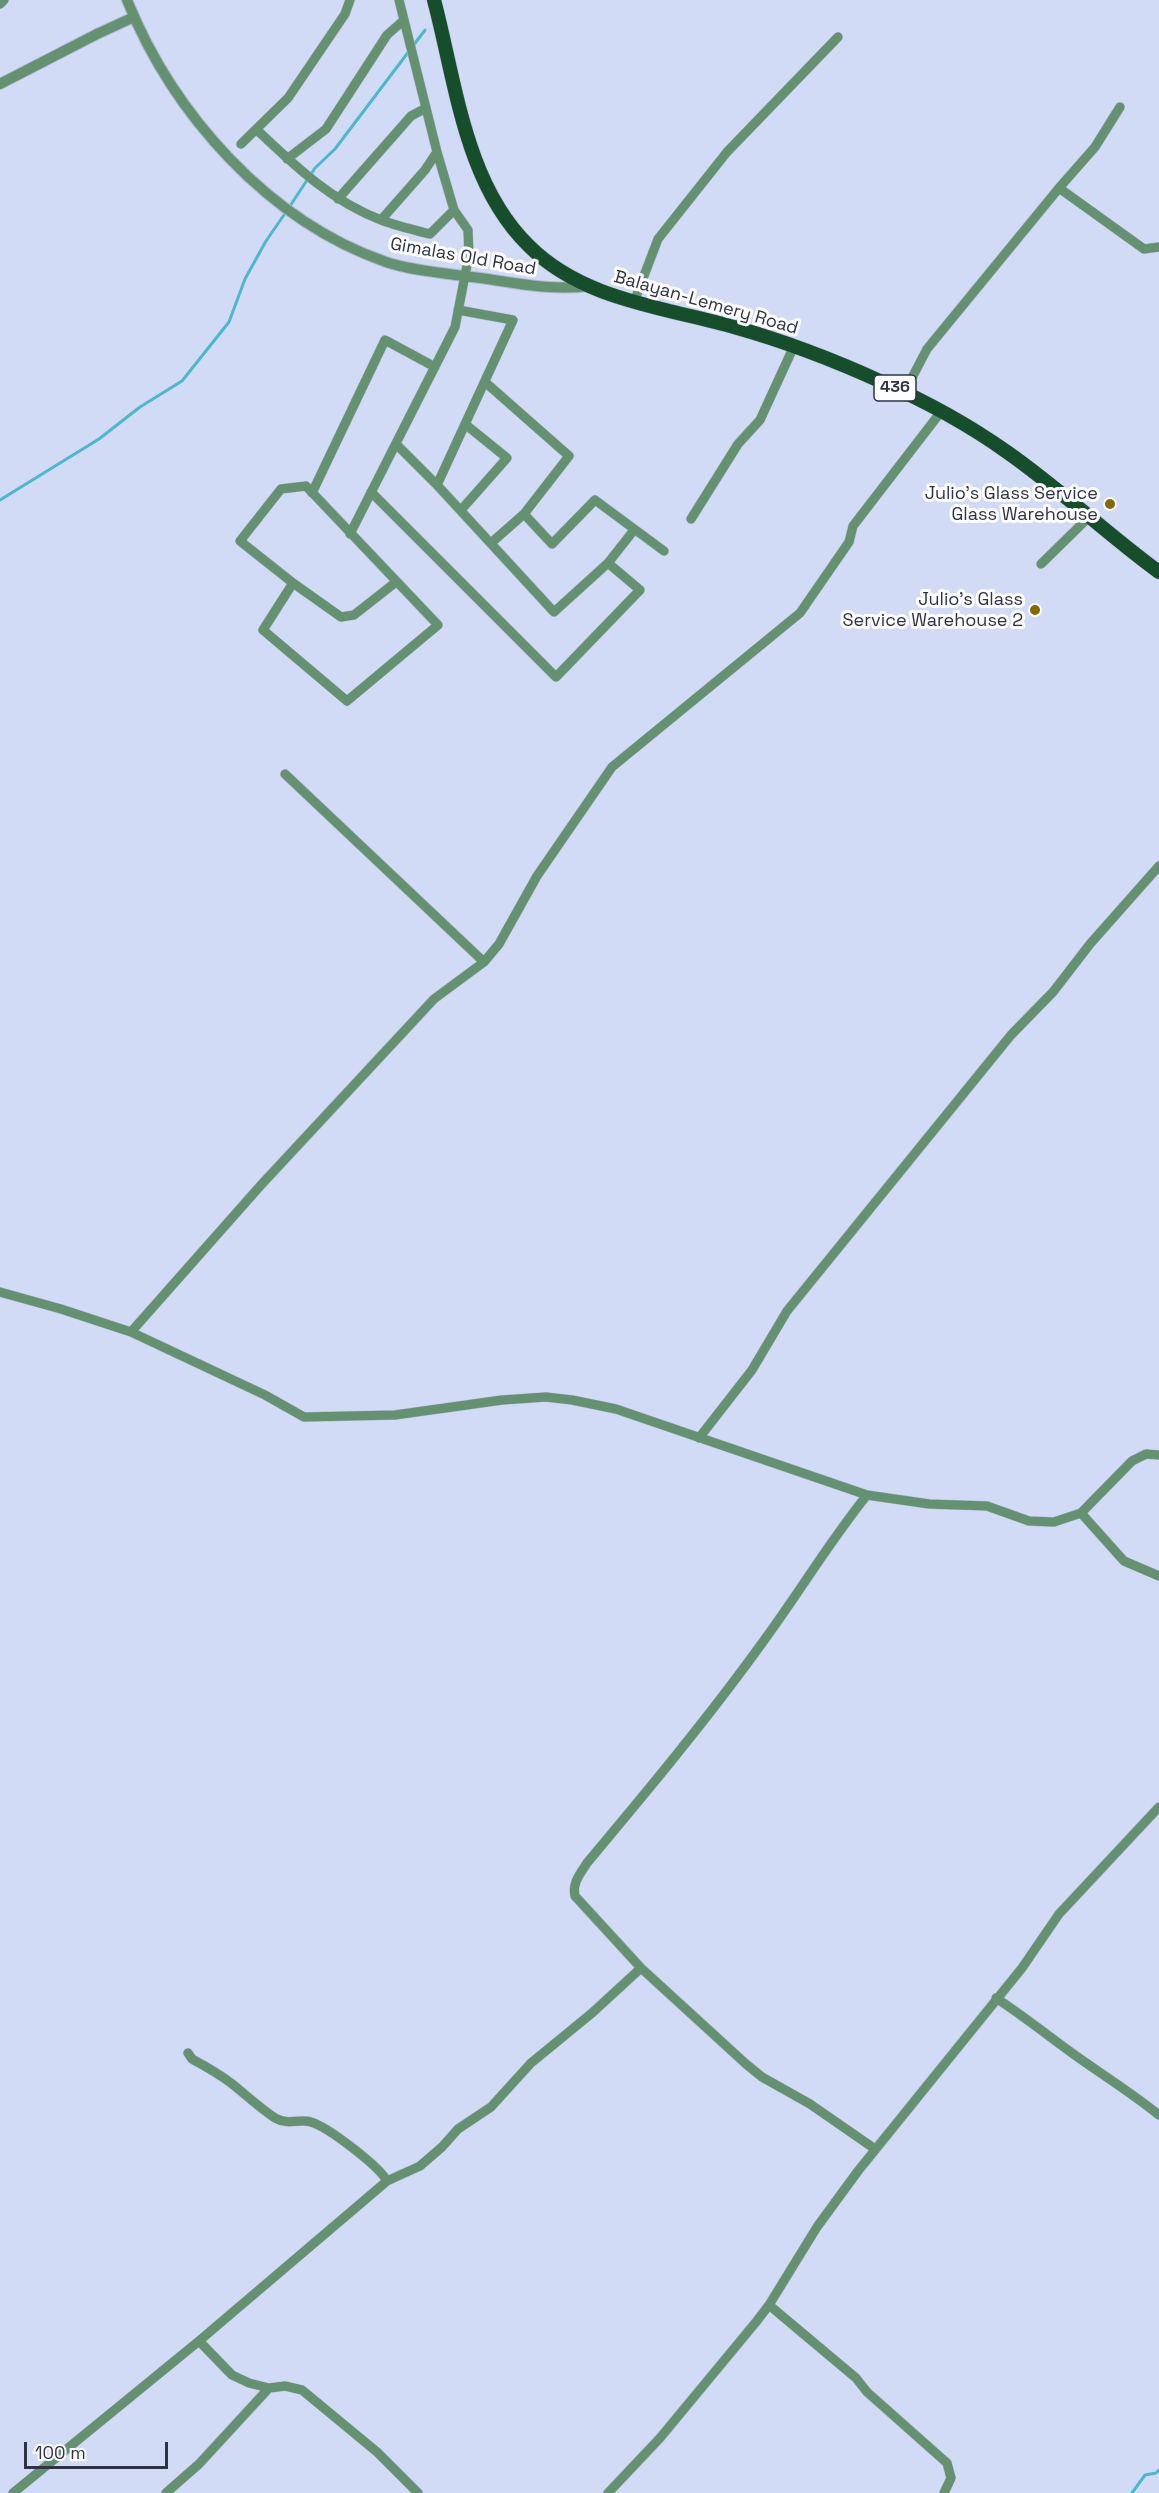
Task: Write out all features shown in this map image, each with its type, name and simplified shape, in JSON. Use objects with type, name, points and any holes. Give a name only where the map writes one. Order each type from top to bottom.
[{"type":"main road","name":"Balayan-Lemery Road","points":[[434,0],[472,152],[491,197],[509,224],[554,268],[590,286],[634,302],[734,327],[794,346],[904,393],[1007,452],[1159,572]]},
{"type":"street","points":[[0,4],[4,0]]},
{"type":"street","name":"Gimalas Old Road","points":[[127,0],[134,17],[196,120],[226,154],[279,203],[338,243],[389,263],[465,276],[559,289],[590,286]]},
{"type":"street","points":[[241,144],[288,99],[345,14],[350,0]]},
{"type":"street","points":[[350,534],[455,327],[469,255],[468,230],[454,210],[447,187],[399,0]]},
{"type":"street","points":[[0,84],[134,17]]},
{"type":"street","points":[[287,159],[326,129],[387,35],[404,20]]},
{"type":"street","points":[[634,302],[658,239],[727,152],[838,37]]},
{"type":"street","points":[[904,393],[927,349],[1095,147],[1120,106]]},
{"type":"street","points":[[338,199],[411,116],[426,108]]},
{"type":"street","points":[[256,129],[302,173],[338,199],[381,220],[430,234],[454,210]]},
{"type":"street","points":[[381,220],[425,170],[437,152]]},
{"type":"street","points":[[425,170],[440,177],[447,187]]},
{"type":"street","points":[[1059,188],[1144,249],[1159,247]]},
{"type":"street","points":[[437,485],[513,320],[458,310]]},
{"type":"street","points":[[312,493],[385,340],[435,367]]},
{"type":"street","points":[[691,519],[738,444],[760,420],[794,346]]},
{"type":"street","points":[[485,382],[570,456],[524,514],[491,543]]},
{"type":"street","points":[[131,1332],[261,1185],[434,999],[484,962],[499,944],[537,876],[612,767],[800,613],[849,542],[853,526],[940,412]]},
{"type":"street","points":[[461,510],[507,458],[465,424]]},
{"type":"street","points":[[396,444],[461,510],[554,612],[608,563],[634,530]]},
{"type":"street","points":[[293,583],[262,630],[346,701],[438,625],[306,486],[281,489],[240,542],[341,617],[354,615],[396,582]]},
{"type":"street","points":[[371,492],[556,677],[640,590],[608,563]]},
{"type":"street","points":[[524,514],[552,544],[595,500],[664,551]]},
{"type":"street","points":[[1041,564],[1089,517]]},
{"type":"street","points":[[285,774],[484,962]]},
{"type":"street","points":[[699,1438],[752,1370],[787,1311],[1011,1035],[1053,992],[1090,944],[1159,866]]},
{"type":"street","points":[[0,1292],[131,1332],[265,1395],[304,1417],[395,1415],[501,1400],[546,1397],[572,1400],[616,1409],[867,1494],[929,1504],[987,1506],[1029,1521],[1054,1522],[1081,1513],[1132,1461],[1146,1454],[1159,1455]]},
{"type":"street","points":[[867,1494],[816,1563],[767,1637],[668,1768],[578,1877],[574,1889],[575,1896],[641,1968],[677,2003],[762,2077],[810,2104],[876,2149]]},
{"type":"street","points":[[1081,1513],[1124,1561],[1159,1576]]},
{"type":"street","points":[[608,2493],[660,2438],[769,2305],[817,2227],[876,2149],[1041,1942],[1059,1914],[1159,1808]]},
{"type":"street","points":[[14,2493],[199,2341],[226,2315],[387,2181],[420,2166],[458,2129],[491,2107],[531,2063],[592,2013],[641,1968]]},
{"type":"street","points":[[996,1998],[1128,2090],[1159,2115]]},
{"type":"street","points":[[188,2053],[192,2059],[229,2081],[278,2120],[290,2123],[309,2121],[321,2127],[372,2162],[382,2171],[387,2181]]},
{"type":"street","points":[[769,2305],[856,2378],[867,2392],[947,2463],[951,2478],[944,2493]]},
{"type":"street","points":[[199,2341],[232,2375],[249,2383],[269,2388],[285,2386],[302,2390],[377,2452],[418,2493]]},
{"type":"street","points":[[166,2493],[199,2464],[269,2388]]},
{"type":"waterway","points":[[290,206],[315,168],[335,149],[425,30]]},
{"type":"waterway","points":[[0,500],[99,439],[140,407],[182,381],[229,322],[245,279],[266,241],[286,212]]},
{"type":"waterway","points":[[1132,2493],[1145,2475],[1156,2473],[1159,2470]]},
{"type":"place","name":"Julio's Glass Service Glass Warehouse","points":[[1110,504]]},
{"type":"place","name":"Julio's Glass Service Warehouse 2","points":[[1035,610]]}]
